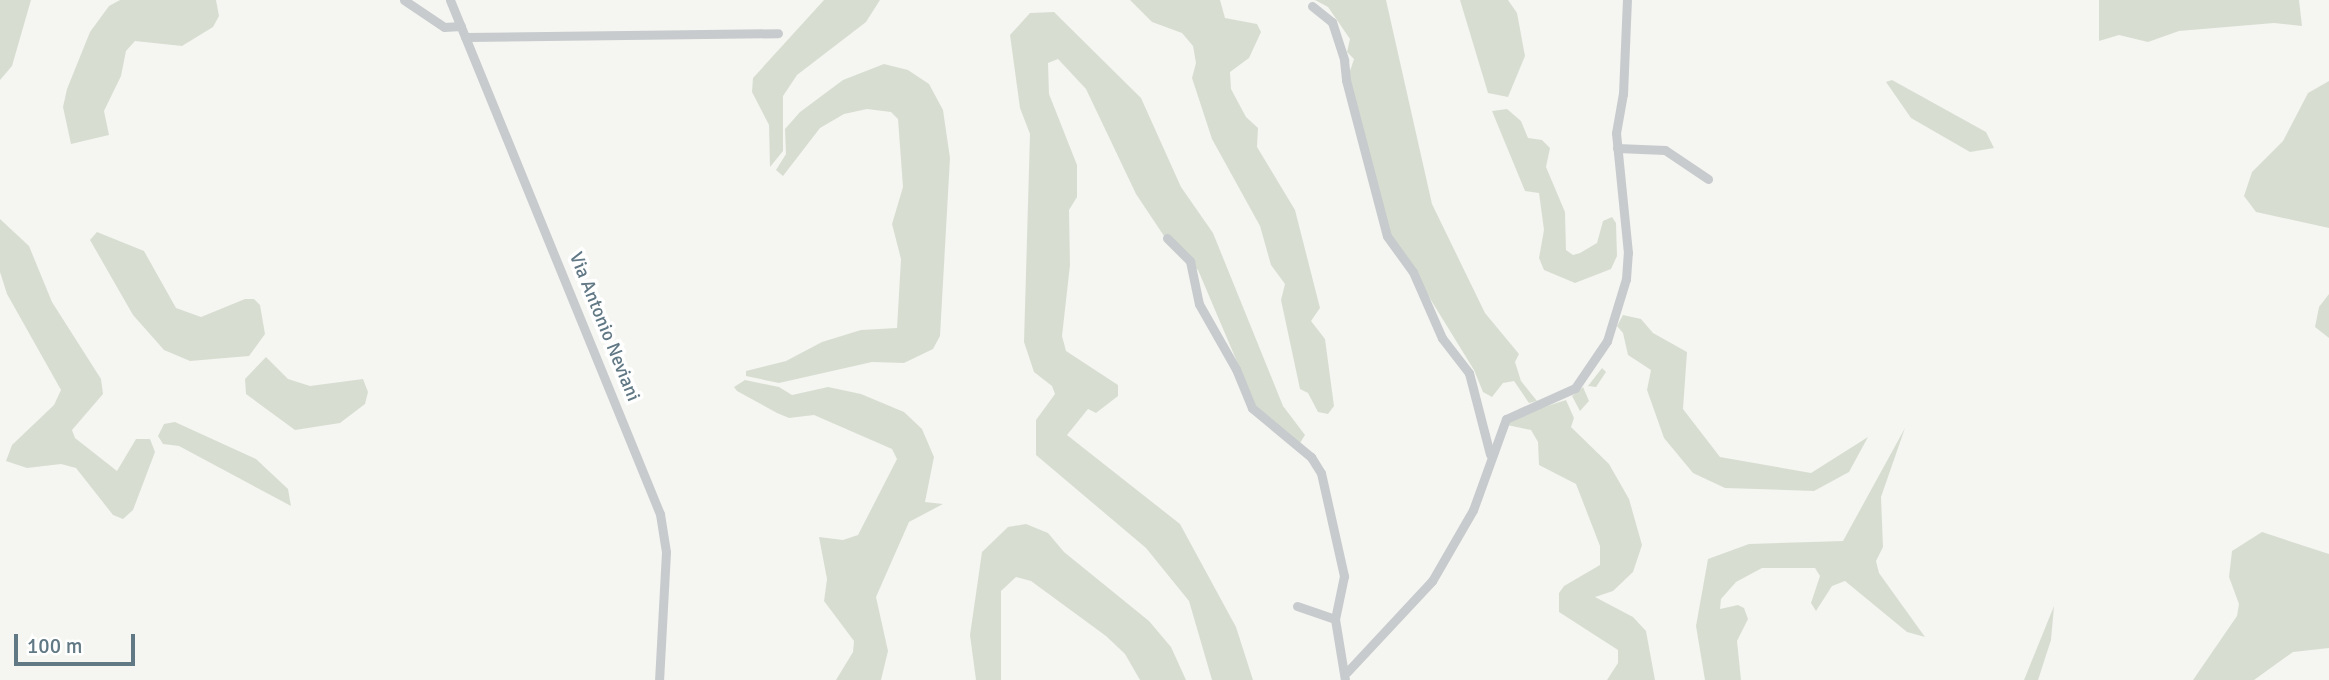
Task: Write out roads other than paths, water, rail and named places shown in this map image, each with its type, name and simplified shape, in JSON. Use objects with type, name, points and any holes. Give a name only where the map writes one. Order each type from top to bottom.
[{"type":"street","points":[[404,0],[444,27],[461,26]]},
{"type":"street","name":"Via Antonio Neviani","points":[[450,0],[660,514],[666,552],[659,680]]},
{"type":"street","points":[[1346,676],[1432,581],[1473,510],[1507,417],[1575,388],[1607,341],[1626,279],[1628,253],[1617,148],[1627,0]]},
{"type":"street","points":[[1312,6],[1332,22],[1387,236],[1413,272],[1442,338],[1469,373],[1491,456]]},
{"type":"street","points":[[465,37],[691,31],[778,33]]},
{"type":"street","points":[[1617,148],[1665,150],[1708,179]]},
{"type":"street","points":[[1167,238],[1190,261],[1199,304],[1236,369],[1252,408],[1311,457],[1321,473],[1344,576],[1335,619],[1346,676]]},
{"type":"street","points":[[1297,606],[1335,619]]}]
